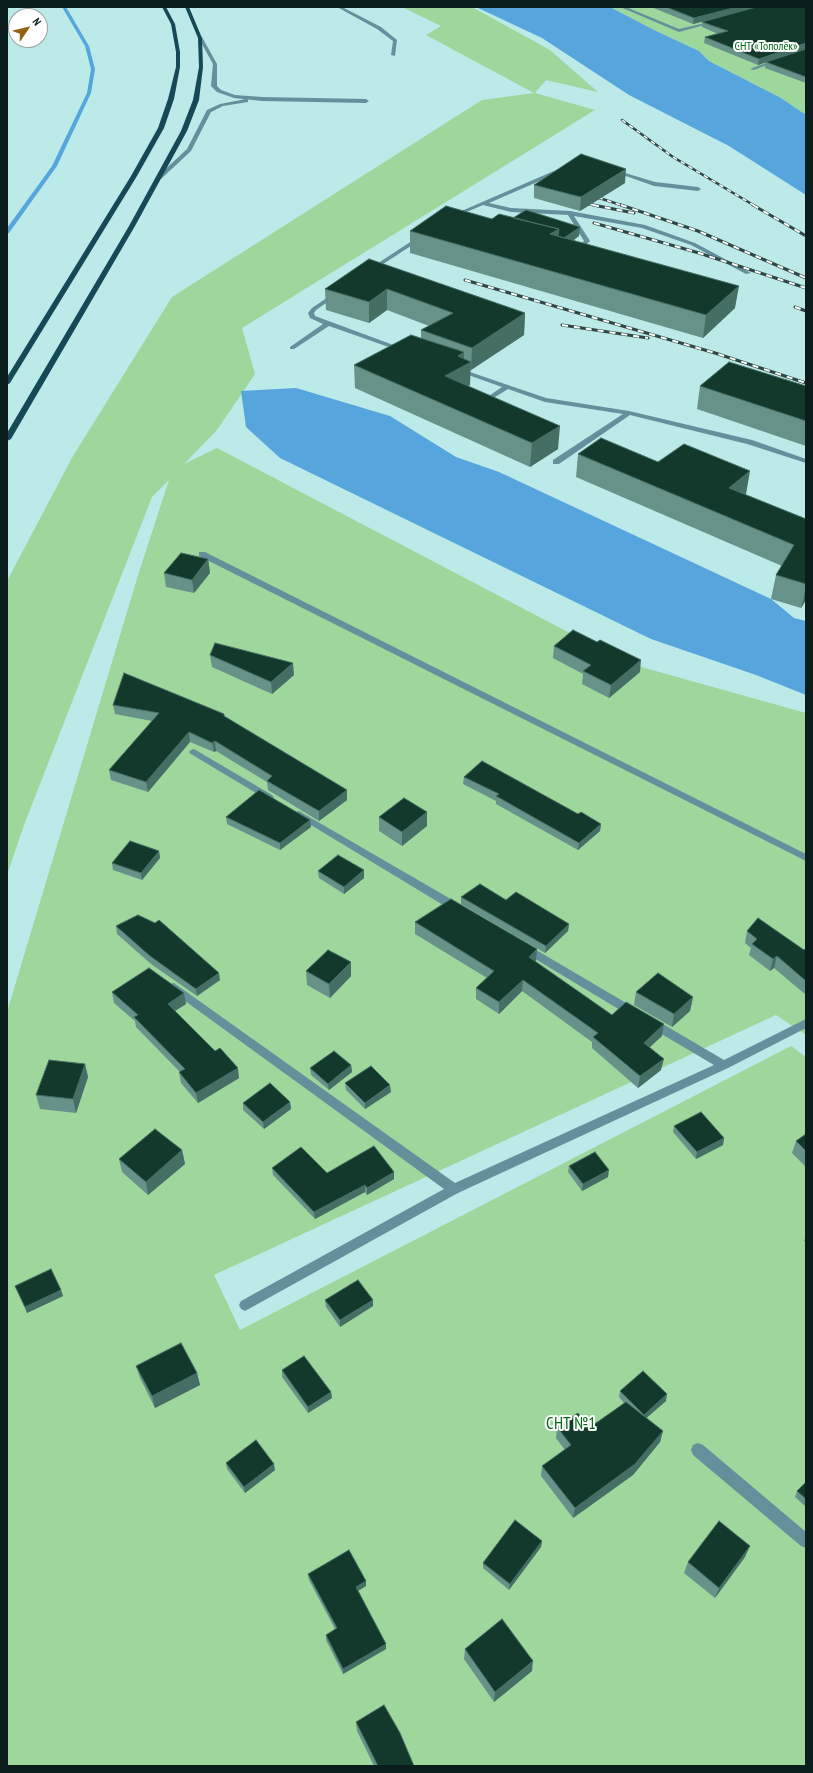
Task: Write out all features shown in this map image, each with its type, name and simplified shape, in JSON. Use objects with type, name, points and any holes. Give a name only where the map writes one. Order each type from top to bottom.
[{"type":"main road","points":[[7,383],[130,183],[161,128],[172,94],[178,67],[176,37],[173,24],[164,7]]},
{"type":"main road","points":[[7,439],[159,178],[184,132],[196,100],[201,67],[200,38],[187,7]]},
{"type":"street","points":[[339,7],[379,28],[395,41],[393,55]]},
{"type":"street","points":[[622,7],[679,31],[716,21]]},
{"type":"street","points":[[200,38],[215,64],[214,86],[216,89],[234,96],[262,99],[366,101]]},
{"type":"street","points":[[752,69],[786,58]]},
{"type":"street","points":[[159,178],[189,150],[210,111],[222,105],[262,99]]},
{"type":"street","points":[[454,221],[447,219],[573,164]]},
{"type":"street","points":[[606,167],[654,184],[698,189]]},
{"type":"street","points":[[482,203],[511,210],[570,213],[643,226],[693,244],[748,273]]},
{"type":"street","points":[[570,213],[588,241],[574,253]]},
{"type":"street","points":[[361,277],[427,232]]},
{"type":"street","points":[[567,251],[581,255]]},
{"type":"street","points":[[341,291],[314,309],[311,313],[312,317],[399,352],[410,353]]},
{"type":"street","points":[[292,348],[328,324]]},
{"type":"street","points":[[455,369],[545,400],[629,413],[749,442],[806,461]]},
{"type":"street","points":[[475,407],[508,387]]},
{"type":"street","points":[[556,462],[629,413]]},
{"type":"street","points":[[202,554],[806,858]]},
{"type":"street","points":[[194,752],[276,801]]},
{"type":"street","points":[[290,809],[469,915]]},
{"type":"street","points":[[517,943],[724,1065]]},
{"type":"street","points":[[166,982],[454,1189]]},
{"type":"street","points":[[244,1305],[454,1189],[724,1065],[806,1023]]},
{"type":"street","points":[[698,1450],[806,1541]]},
{"type":"green space","name":"СНТ №1","points":[[402,7],[472,7],[550,50],[598,92],[546,80],[535,93],[595,110],[242,328],[255,374],[217,430],[184,464],[217,448],[627,663],[806,713],[806,1035],[776,1015],[214,1275],[240,1330],[791,1046],[806,1057],[806,1766],[7,1766],[7,1012],[139,572],[169,480],[152,497],[24,825],[7,875],[7,581],[73,456],[172,297],[482,100],[534,93],[426,35],[441,26]]},
{"type":"green space","name":"СНТ «Тополёк»","points":[[610,7],[806,7],[806,115],[781,98],[709,61],[699,51]]},
{"type":"water","points":[[476,7],[610,7],[699,51],[709,61],[781,98],[806,115],[806,195],[729,146],[629,95],[542,38]]},
{"type":"water","points":[[296,388],[390,416],[456,457],[499,472],[771,599],[794,618],[806,621],[806,695],[756,675],[651,639],[280,458],[246,427],[241,391]]},
{"type":"building","points":[[666,7],[737,7],[694,18]]},
{"type":"building","points":[[756,7],[806,7],[806,43],[759,59],[705,37],[728,31],[702,22]]},
{"type":"building","points":[[806,49],[806,77],[766,62]]},
{"type":"building","points":[[581,154],[626,169],[581,197],[534,185]]},
{"type":"building","points":[[446,206],[492,219],[499,214],[559,229],[550,234],[739,286],[706,315],[410,231]]},
{"type":"building","points":[[526,210],[580,227],[564,238],[558,236],[559,229],[513,218]]},
{"type":"building","points":[[369,259],[525,313],[472,348],[421,330],[453,313],[387,289],[369,302],[325,289]]},
{"type":"building","points":[[411,335],[464,352],[458,356],[471,362],[445,376],[560,426],[532,443],[354,365]]},
{"type":"building","points":[[729,362],[806,386],[806,421],[700,386]]},
{"type":"building","points":[[601,438],[658,462],[684,444],[750,471],[729,488],[806,519],[806,584],[776,575],[794,545],[578,454]]},
{"type":"building","points":[[181,553],[208,559],[192,580],[164,573]]},
{"type":"building","points":[[573,630],[597,642],[600,640],[641,660],[611,685],[583,671],[591,665],[554,646]]},
{"type":"building","points":[[215,643],[293,663],[271,682],[210,655]]},
{"type":"building","points":[[124,673],[224,714],[224,716],[347,790],[319,811],[267,781],[272,776],[215,741],[212,743],[189,732],[146,782],[109,770],[159,713],[113,705]]},
{"type":"building","points":[[482,761],[578,814],[581,812],[601,824],[579,843],[496,796],[499,794],[464,777]]},
{"type":"building","points":[[259,790],[310,820],[280,843],[226,817]]},
{"type":"building","points":[[404,798],[427,812],[402,832],[379,817]]},
{"type":"building","points":[[130,841],[159,851],[141,873],[112,863]]},
{"type":"building","points":[[338,855],[364,870],[344,887],[318,871]]},
{"type":"building","points":[[480,884],[506,900],[516,892],[569,924],[546,946],[461,897]]},
{"type":"building","points":[[451,899],[537,949],[529,957],[612,1015],[626,1002],[664,1024],[644,1043],[664,1059],[640,1076],[593,1037],[598,1033],[523,980],[499,1002],[476,988],[494,971],[415,922]]},
{"type":"building","points":[[138,915],[155,923],[159,920],[219,973],[196,989],[150,956],[116,926]]},
{"type":"building","points":[[758,918],[804,950],[806,948],[806,981],[777,956],[773,959],[752,944],[757,939],[747,931]]},
{"type":"building","points":[[328,950],[351,962],[329,984],[306,971]]},
{"type":"building","points":[[149,968],[184,993],[168,1004],[215,1051],[220,1048],[238,1068],[196,1093],[179,1072],[185,1069],[134,1017],[138,1015],[112,992]]},
{"type":"building","points":[[658,973],[693,997],[674,1014],[636,992]]},
{"type":"building","points":[[334,1051],[351,1065],[328,1084],[310,1068]]},
{"type":"building","points":[[49,1060],[85,1064],[73,1099],[36,1095]]},
{"type":"building","points":[[371,1066],[390,1085],[365,1103],[345,1083]]},
{"type":"building","points":[[270,1083],[290,1102],[263,1122],[243,1103]]},
{"type":"building","points":[[701,1112],[724,1138],[697,1152],[674,1126]]},
{"type":"building","points":[[155,1129],[182,1150],[146,1182],[119,1159]]},
{"type":"building","points":[[806,1134],[806,1151],[796,1141]]},
{"type":"building","points":[[374,1146],[394,1172],[367,1188],[365,1185],[314,1212],[272,1168],[301,1147],[327,1173]]},
{"type":"building","points":[[595,1152],[609,1170],[583,1184],[569,1166]]},
{"type":"building","points":[[51,1269],[61,1290],[25,1307],[15,1286]]},
{"type":"building","points":[[358,1280],[373,1300],[340,1320],[325,1300]]},
{"type":"building","points":[[181,1343],[197,1373],[152,1396],[136,1366]]},
{"type":"building","points":[[304,1356],[331,1392],[308,1407],[282,1370]]},
{"type":"building","points":[[643,1371],[667,1394],[644,1415],[620,1391]]},
{"type":"building","points":[[626,1402],[663,1431],[635,1464],[575,1508],[542,1466],[571,1445],[557,1427],[578,1413],[589,1428]]},
{"type":"building","points":[[256,1440],[274,1464],[244,1487],[226,1463]]},
{"type":"building","points":[[806,1482],[806,1499],[797,1491]]},
{"type":"building","points":[[515,1520],[542,1541],[510,1584],[483,1563]]},
{"type":"building","points":[[719,1521],[750,1546],[719,1588],[688,1562]]},
{"type":"building","points":[[349,1550],[366,1581],[356,1587],[386,1644],[343,1669],[326,1635],[337,1628],[308,1574]]},
{"type":"building","points":[[502,1619],[533,1661],[495,1692],[465,1649]]},
{"type":"building","points":[[384,1705],[400,1733],[414,1766],[378,1766],[356,1722]]},
{"type":"waterway","points":[[7,232],[54,166],[89,93],[93,69],[87,46],[64,7]]},
{"type":"railway","points":[[622,120],[673,157],[755,206]]},
{"type":"railway","points":[[590,195],[623,206]]},
{"type":"railway","points":[[580,202],[597,206]]},
{"type":"railway","points":[[593,205],[597,206]]},
{"type":"railway","points":[[753,205],[806,236]]},
{"type":"railway","points":[[597,206],[634,213]]},
{"type":"railway","points":[[623,206],[698,231],[806,278]]},
{"type":"railway","points":[[594,223],[699,253],[806,288]]},
{"type":"railway","points":[[465,280],[715,353],[806,383]]},
{"type":"railway","points":[[795,307],[806,311]]},
{"type":"railway","points":[[562,325],[648,338]]}]
